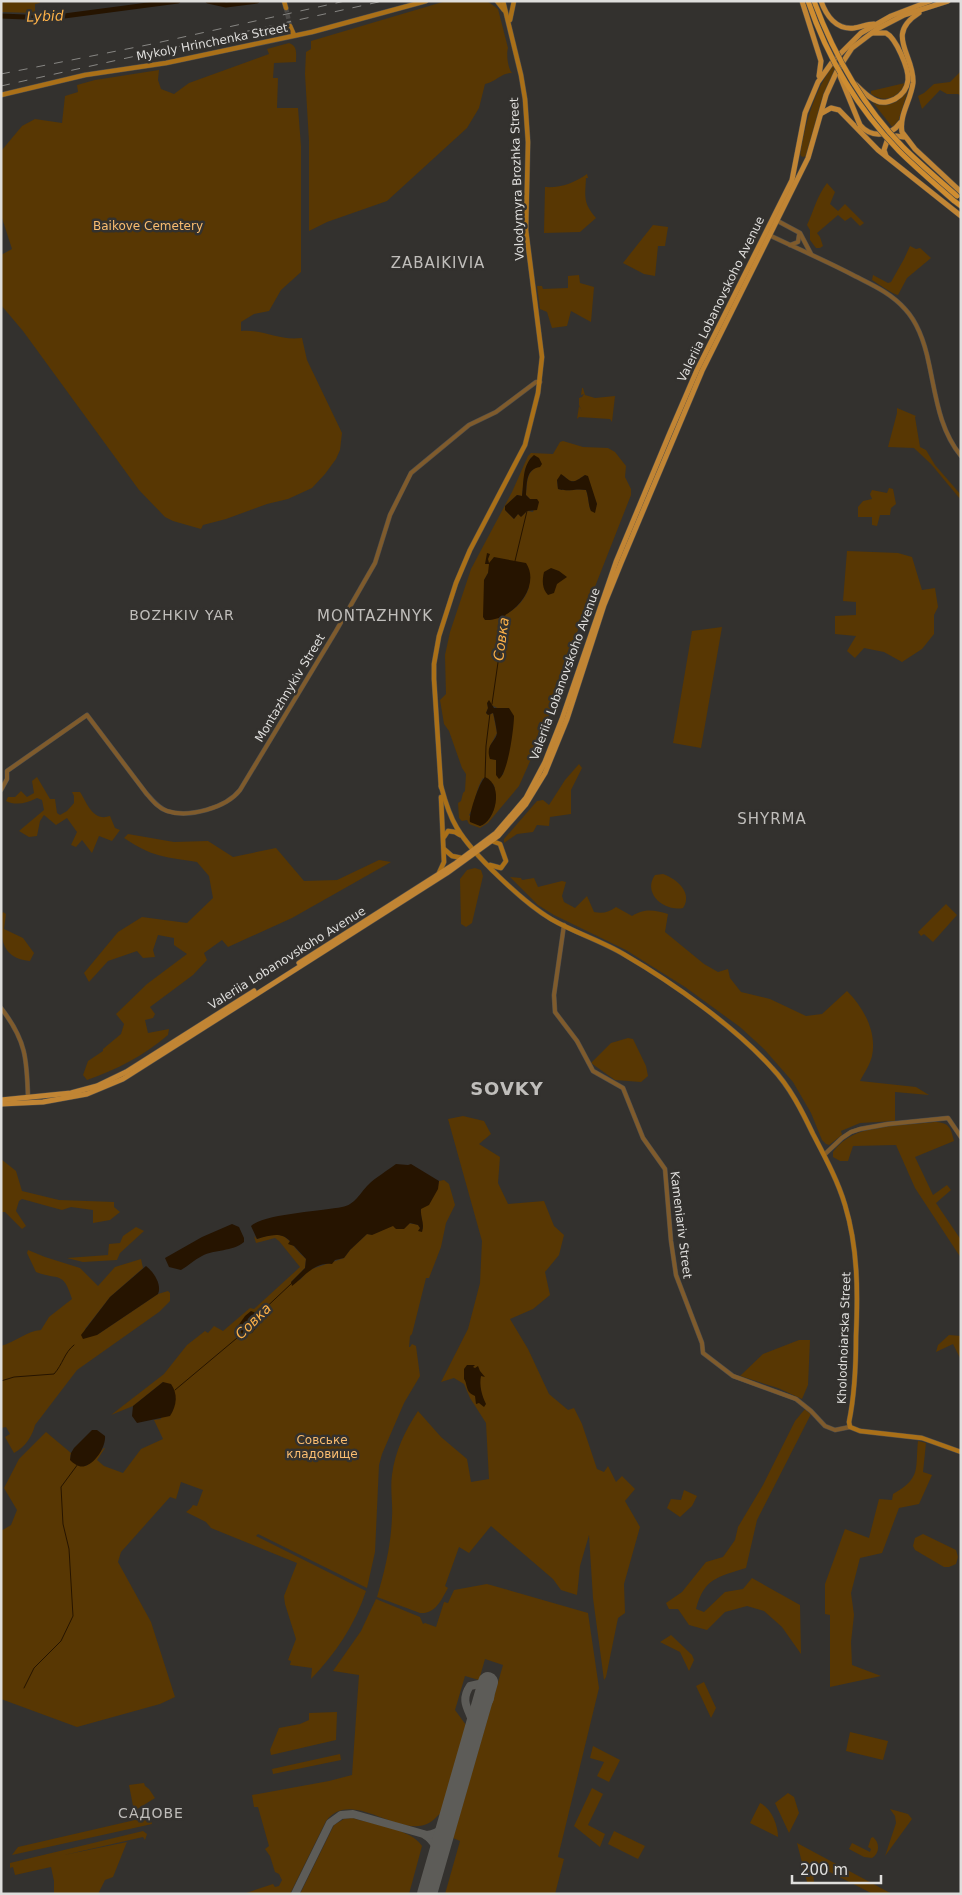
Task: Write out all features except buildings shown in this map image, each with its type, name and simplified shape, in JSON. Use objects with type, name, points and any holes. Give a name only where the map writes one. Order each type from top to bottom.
[{"type":"highway","points":[[808,1],[836,66],[863,108],[898,150],[958,197]]},
{"type":"highway","points":[[814,1],[831,43],[853,83],[868,105],[902,146],[958,197],[961,206]]},
{"type":"main road","points":[[284,1],[286,8]]},
{"type":"main road","name":"Mykoly Hrinchenka Street","points":[[1,95],[85,75],[166,64],[341,25],[426,1]]},
{"type":"main road","points":[[497,1],[506,12]]},
{"type":"main road","name":"Volodymyra Brozhka Street","points":[[438,875],[444,862],[434,679],[434,664],[439,636],[465,561],[522,451],[538,393],[542,357],[526,230],[527,126],[522,80],[504,1]]},
{"type":"main road","points":[[510,26],[510,14],[514,1]]},
{"type":"main road","points":[[802,1],[821,61],[818,82]]},
{"type":"main road","points":[[821,1],[829,17],[838,25],[852,28],[875,24],[930,1]]},
{"type":"main road","name":"Valeriia Lobanovskoho Avenue","points":[[774,219],[808,158],[829,88],[837,71],[852,48],[868,34],[893,20],[948,1]]},
{"type":"main road","points":[[926,8],[911,19],[903,34],[902,45],[913,78],[901,128],[904,137],[958,197]]},
{"type":"main road","points":[[818,82],[849,43],[875,24]]},
{"type":"main road","points":[[290,26],[294,35]]},
{"type":"main road","points":[[853,83],[877,102],[885,102],[898,97],[906,88],[908,79],[895,40],[889,34],[878,32],[868,34]]},
{"type":"main road","points":[[836,66],[864,138]]},
{"type":"main road","name":"Valeriia Lobanovskoho Avenue","points":[[1,1100],[71,1093],[97,1086],[126,1072],[462,858],[492,841],[526,804],[545,773],[567,719],[604,605],[698,379],[792,180],[796,154],[810,99],[818,82]]},
{"type":"main road","points":[[822,113],[829,108],[836,108],[864,138],[887,158],[961,216]]},
{"type":"main road","points":[[860,124],[867,131],[882,134],[896,129],[902,120]]},
{"type":"main road","points":[[887,158],[884,150],[887,140],[896,136],[904,137]]},
{"type":"main road","points":[[796,154],[799,159],[808,158]]},
{"type":"main road","name":"Valeriia Lobanovskoho Avenue","points":[[1,1104],[43,1102],[87,1094],[123,1079],[388,912],[475,851],[496,833],[526,798],[537,780],[562,719],[616,562],[694,378],[767,235]]},
{"type":"main road","name":"Volodymyra Brozhka Street","points":[[441,786],[445,805],[452,820],[463,838],[475,851]]},
{"type":"main road","points":[[444,838],[448,831],[452,831],[463,838]]},
{"type":"main road","points":[[488,864],[501,868],[506,861],[500,844],[492,841]]},
{"type":"main road","points":[[444,849],[452,856],[462,858]]},
{"type":"main road","name":"Kholodnoiarska Street","points":[[475,851],[538,910],[564,925],[611,947],[662,978],[716,1018],[772,1068],[790,1092],[824,1155],[845,1205],[853,1241],[857,1277],[855,1391],[849,1422],[850,1427]]},
{"type":"main road","points":[[850,1427],[860,1431],[922,1438],[961,1452]]},
{"type":"street","points":[[774,219],[798,231],[811,254]]},
{"type":"street","points":[[789,246],[800,239],[798,231]]},
{"type":"street","points":[[767,235],[811,254],[885,292],[905,308],[920,331],[942,424],[950,441],[961,456]]},
{"type":"street","name":"Montazhnykiv Street","points":[[1,790],[7,779],[7,771],[86,715],[155,804],[170,812],[194,812],[218,807],[232,798],[240,790],[333,637],[375,563],[390,514],[411,473],[469,425],[496,412],[536,382],[540,382]]},
{"type":"street","points":[[530,387],[538,393]]},
{"type":"street","name":"Kameniariv Street","points":[[564,925],[554,995],[555,1012],[577,1041],[593,1071],[623,1088],[644,1138],[665,1170],[674,1266],[682,1294],[702,1343],[703,1353],[720,1368],[733,1376],[796,1399],[825,1426],[835,1430],[850,1427]]},
{"type":"street","points":[[1,1008],[14,1025],[25,1052],[28,1098]]},
{"type":"street","points":[[824,1155],[851,1132],[888,1124],[948,1118],[961,1137]]},
{"type":"green space","points":[[1,1],[39,1],[40,3],[35,4],[35,13],[1,12]]},
{"type":"green space","points":[[446,1],[487,1],[498,9],[508,48],[508,65],[512,73],[505,74],[485,84],[479,108],[467,128],[387,201],[327,222],[309,231],[309,141],[305,74],[306,52],[311,49],[311,41]]},
{"type":"green space","name":"Baikove Cemetery","points":[[289,43],[295,48],[296,62],[274,63],[273,78],[278,78],[277,108],[298,108],[301,146],[301,272],[281,290],[269,311],[254,314],[241,322],[241,331],[285,338],[302,338],[307,360],[342,433],[340,450],[325,474],[312,488],[288,499],[203,525],[201,529],[165,517],[139,490],[23,331],[1,305],[1,255],[12,249],[2,218],[2,150],[22,126],[35,119],[62,123],[65,96],[78,92],[77,85],[95,80],[159,70],[158,80],[161,89],[174,94],[189,83],[269,54],[267,49]]},
{"type":"green space","points":[[833,65],[835,69],[824,96],[806,156],[803,157],[800,153],[812,107],[826,75]]},
{"type":"green space","points":[[961,71],[961,96],[958,94],[947,94],[940,90],[922,109],[918,96],[934,84],[950,82]]},
{"type":"green space","points":[[905,83],[899,93],[891,98],[876,97],[871,94],[871,91]]},
{"type":"green space","points":[[910,84],[898,122],[893,128],[871,100],[879,103],[905,94]]},
{"type":"green space","points":[[587,174],[586,200],[596,218],[580,232],[544,233],[545,187],[567,184]]},
{"type":"green space","points":[[827,183],[835,192],[830,204],[838,211],[845,204],[864,223],[860,226],[851,217],[845,221],[838,215],[817,233],[823,246],[816,248],[810,240],[810,230],[807,225],[818,198]]},
{"type":"green space","points":[[653,225],[668,227],[665,246],[658,246],[655,276],[644,274],[623,263]]},
{"type":"green space","points":[[910,246],[916,249],[920,248],[931,258],[907,278],[898,295],[872,280],[873,275],[888,283],[891,282]]},
{"type":"green space","points":[[579,275],[580,283],[594,287],[591,322],[571,311],[567,326],[552,328],[547,312],[540,309],[537,286],[542,286],[543,289],[568,288],[568,276]]},
{"type":"green space","points":[[582,388],[585,395],[595,398],[615,396],[612,422],[610,419],[579,417],[577,419],[579,406],[582,411],[579,405],[579,398],[584,394],[581,395]]},
{"type":"green space","points":[[897,408],[916,416],[920,447],[926,450],[935,465],[961,495],[961,500],[931,464],[914,448],[888,447]]},
{"type":"green space","points":[[563,441],[583,447],[608,448],[615,452],[626,466],[625,477],[631,489],[631,495],[576,635],[544,730],[519,786],[488,823],[480,828],[469,824],[467,820],[462,821],[459,818],[458,803],[461,801],[465,791],[466,774],[462,768],[449,731],[444,724],[440,700],[446,694],[445,655],[450,632],[471,569],[512,492],[528,456],[531,453],[553,454],[560,442]],"holes":[[[531,457],[535,468],[528,477],[526,495],[530,499],[537,499],[533,512],[527,511],[522,516],[518,514],[514,519],[505,510],[506,505],[517,495],[522,496],[525,469]],[[585,475],[597,504],[591,511],[586,490],[558,489],[557,480],[564,476],[569,481],[576,481]],[[488,573],[529,587],[523,599],[514,609],[490,620],[484,580]],[[487,703],[514,716],[503,775],[496,775],[496,760],[493,759],[490,746],[497,733],[493,713],[489,715],[486,713]],[[483,778],[494,785],[495,797],[492,815],[480,826],[469,815]]]},
{"type":"green space","points":[[889,488],[893,489],[896,504],[891,508],[890,515],[880,515],[877,526],[872,525],[872,517],[858,517],[858,507],[863,501],[872,499],[870,494],[872,490],[887,493]]},
{"type":"green space","points":[[847,551],[898,553],[912,557],[922,590],[935,588],[938,607],[934,615],[934,634],[922,649],[902,662],[884,652],[864,648],[855,658],[847,651],[856,636],[835,634],[835,616],[856,615],[856,602],[843,601]]},
{"type":"green space","points":[[722,627],[701,748],[673,743],[692,631]]},
{"type":"green space","points":[[579,764],[582,768],[571,790],[571,814],[550,817],[549,826],[537,825],[533,832],[517,834],[504,843],[504,839],[537,801],[543,800],[549,805],[565,780]]},
{"type":"green space","points":[[37,777],[50,799],[55,799],[57,813],[60,815],[67,811],[74,803],[72,792],[80,792],[95,814],[104,817],[110,816],[115,828],[120,830],[112,841],[99,836],[92,853],[82,840],[76,847],[71,845],[77,832],[67,818],[56,825],[44,815],[40,821],[37,836],[29,837],[19,831],[44,810],[42,800],[37,798],[18,804],[6,801],[8,797],[15,797],[21,791],[27,797],[34,793],[32,781]]},
{"type":"green space","points":[[128,834],[174,842],[208,841],[233,857],[276,848],[304,881],[337,880],[379,860],[391,862],[292,918],[228,947],[222,940],[204,953],[207,960],[193,975],[150,1007],[155,1014],[153,1018],[145,1020],[148,1033],[169,1029],[168,1035],[130,1061],[109,1072],[87,1080],[83,1075],[88,1061],[103,1051],[121,1034],[124,1024],[116,1014],[147,984],[187,954],[174,945],[174,938],[158,935],[153,950],[155,957],[143,958],[137,951],[108,961],[89,982],[84,973],[118,932],[142,917],[187,923],[213,898],[209,876],[197,862],[151,853],[124,838]]},
{"type":"green space","points":[[475,868],[481,870],[483,876],[472,923],[466,927],[461,924],[460,879],[467,870]]},
{"type":"green space","points":[[663,874],[678,883],[685,892],[686,902],[683,908],[669,907],[662,904],[653,894],[651,888],[655,875]]},
{"type":"green space","points":[[510,877],[521,878],[522,880],[534,878],[538,887],[562,881],[566,882],[562,896],[564,902],[575,908],[587,896],[594,912],[606,912],[616,907],[632,916],[650,910],[668,914],[665,932],[704,964],[718,972],[728,969],[730,978],[741,992],[770,999],[806,1016],[822,1014],[847,991],[864,1013],[873,1038],[872,1056],[860,1081],[916,1087],[929,1095],[895,1092],[895,1121],[860,1123],[841,1131],[842,1135],[829,1145],[826,1144],[822,1140],[811,1113],[793,1082],[764,1049],[740,1027],[685,987],[626,950],[554,915],[538,905]]},
{"type":"green space","points":[[946,904],[957,915],[933,942],[924,934],[921,936],[918,932]]},
{"type":"green space","points":[[3,912],[6,914],[4,929],[23,938],[34,953],[30,961],[13,956],[5,946],[1,924]]},
{"type":"green space","points":[[628,1038],[633,1039],[646,1066],[648,1076],[641,1082],[615,1080],[591,1063],[611,1043]]},
{"type":"green space","points":[[463,1116],[484,1121],[491,1134],[479,1144],[500,1157],[498,1183],[508,1204],[544,1201],[554,1226],[564,1235],[559,1255],[545,1272],[550,1295],[533,1309],[510,1319],[528,1349],[549,1394],[568,1410],[574,1408],[582,1424],[597,1469],[604,1472],[608,1466],[616,1482],[622,1476],[635,1489],[625,1501],[640,1527],[624,1584],[625,1613],[618,1618],[604,1680],[593,1598],[589,1535],[580,1566],[577,1595],[561,1590],[553,1579],[491,1526],[469,1553],[459,1547],[445,1586],[448,1588],[434,1609],[426,1613],[420,1613],[377,1597],[390,1538],[393,1466],[401,1441],[418,1411],[441,1437],[467,1459],[471,1482],[489,1479],[486,1423],[470,1398],[464,1384],[454,1378],[441,1382],[468,1329],[480,1283],[482,1241],[448,1119]]},
{"type":"green space","points":[[934,1122],[946,1125],[952,1133],[954,1141],[915,1157],[933,1195],[947,1185],[951,1190],[936,1203],[961,1240],[961,1258],[915,1188],[896,1145],[853,1146],[848,1161],[840,1161],[833,1157],[833,1152],[842,1142],[865,1130],[893,1125]]},
{"type":"green space","points":[[1,1159],[16,1171],[22,1191],[59,1200],[114,1202],[114,1207],[120,1212],[110,1220],[93,1223],[93,1210],[71,1207],[62,1210],[22,1199],[19,1201],[16,1211],[26,1226],[22,1229],[5,1212],[1,1212]]},
{"type":"green space","name":"Совське кладовище","points":[[444,1180],[449,1184],[455,1205],[446,1223],[441,1247],[429,1278],[426,1278],[410,1336],[409,1347],[412,1344],[416,1346],[420,1376],[404,1403],[379,1465],[375,1552],[367,1588],[258,1534],[256,1536],[366,1591],[350,1627],[320,1669],[311,1679],[312,1668],[290,1665],[291,1661],[288,1660],[296,1639],[284,1596],[297,1563],[211,1528],[206,1522],[186,1512],[193,1505],[197,1506],[203,1490],[181,1482],[176,1499],[170,1497],[121,1552],[118,1562],[151,1622],[175,1697],[160,1704],[77,1727],[1,1699],[1,1531],[11,1525],[17,1510],[4,1488],[19,1459],[46,1432],[71,1453],[70,1457],[80,1466],[86,1466],[105,1448],[97,1460],[104,1466],[123,1473],[141,1449],[163,1439],[154,1420],[161,1419],[163,1382],[133,1406],[111,1415],[164,1374],[187,1345],[205,1331],[208,1333],[214,1326],[223,1331],[250,1308],[254,1309],[300,1267],[275,1238],[256,1243],[254,1236],[257,1239],[281,1235],[290,1241],[306,1259],[305,1268],[291,1282],[300,1280],[309,1270],[344,1258],[367,1234],[374,1234],[402,1224],[418,1225],[423,1229],[421,1209],[436,1190],[439,1181]]},
{"type":"green space","points":[[136,1227],[144,1231],[120,1253],[117,1260],[83,1262],[67,1258],[108,1255],[109,1244],[120,1243],[123,1236]]},
{"type":"green space","points":[[28,1250],[80,1268],[98,1286],[115,1267],[141,1259],[143,1268],[110,1297],[85,1329],[97,1335],[158,1294],[168,1291],[170,1293],[170,1301],[159,1312],[77,1370],[35,1425],[28,1441],[14,1453],[5,1437],[10,1434],[6,1427],[1,1428],[1,1346],[31,1332],[41,1330],[49,1317],[72,1299],[63,1280],[36,1272],[27,1253]]},
{"type":"green space","points":[[949,1335],[961,1336],[961,1360],[953,1344],[936,1352],[938,1345]]},
{"type":"green space","points":[[799,1340],[810,1340],[808,1385],[802,1399],[778,1388],[740,1376],[763,1354]]},
{"type":"green space","points":[[805,1409],[811,1414],[757,1520],[746,1568],[714,1580],[703,1591],[696,1609],[704,1612],[725,1592],[743,1589],[752,1578],[800,1605],[801,1654],[782,1627],[764,1611],[747,1606],[725,1612],[707,1630],[689,1625],[678,1609],[669,1609],[666,1603],[682,1592],[706,1562],[723,1557],[735,1540],[738,1527],[763,1485],[795,1421]]},
{"type":"green space","points":[[918,1441],[926,1443],[923,1472],[932,1475],[919,1504],[899,1508],[882,1553],[860,1558],[851,1593],[854,1615],[851,1642],[852,1665],[881,1676],[830,1687],[830,1615],[825,1614],[825,1584],[845,1529],[869,1538],[879,1499],[892,1500],[893,1494],[909,1483],[913,1477]]},
{"type":"green space","points":[[684,1490],[697,1496],[692,1506],[680,1517],[667,1508],[671,1499],[681,1500]]},
{"type":"green space","points":[[923,1534],[956,1550],[958,1557],[956,1564],[944,1567],[915,1550],[913,1546],[915,1538]]},
{"type":"green space","points":[[487,1584],[588,1613],[599,1688],[558,1857],[564,1859],[555,1894],[445,1894],[460,1841],[453,1838],[503,1665],[485,1659],[479,1680],[465,1676],[455,1710],[466,1725],[441,1813],[429,1823],[417,1826],[403,1825],[362,1811],[349,1809],[337,1812],[326,1821],[290,1894],[243,1894],[273,1884],[275,1887],[279,1886],[282,1880],[279,1874],[275,1872],[270,1856],[265,1849],[269,1846],[258,1807],[254,1807],[252,1795],[352,1775],[359,1675],[333,1671],[361,1631],[376,1599],[420,1617],[423,1624],[436,1627],[444,1602],[448,1603],[454,1590]]},
{"type":"green space","points":[[671,1635],[692,1655],[694,1660],[689,1671],[680,1652],[660,1642]]},
{"type":"green space","points":[[704,1682],[716,1708],[711,1718],[696,1686]]},
{"type":"green space","points":[[337,1712],[336,1740],[271,1755],[270,1750],[279,1728],[300,1724],[309,1720],[309,1713]]},
{"type":"green space","points":[[850,1732],[888,1741],[883,1760],[846,1751]]},
{"type":"green space","points":[[593,1746],[620,1760],[609,1782],[597,1776],[604,1762],[590,1758]]},
{"type":"green space","points":[[340,1754],[341,1760],[273,1774],[272,1769]]},
{"type":"green space","points":[[144,1783],[155,1798],[134,1811],[129,1785]]},
{"type":"green space","points":[[592,1788],[603,1794],[588,1825],[605,1834],[600,1847],[574,1826]]},
{"type":"green space","points":[[788,1793],[794,1797],[799,1813],[789,1833],[775,1803]]},
{"type":"green space","points":[[760,1803],[764,1805],[773,1817],[778,1837],[750,1823]]},
{"type":"green space","points":[[890,1809],[908,1814],[912,1819],[885,1856],[896,1823],[895,1816]]},
{"type":"green space","points":[[148,1817],[151,1819],[152,1824],[12,1855],[18,1847]]},
{"type":"green space","points":[[352,1818],[410,1835],[422,1846],[409,1894],[300,1894],[334,1825],[344,1819]]},
{"type":"green space","points":[[143,1831],[147,1834],[145,1840],[143,1837],[64,1855],[127,1842],[113,1877],[105,1880],[98,1894],[54,1894],[51,1867],[15,1875],[13,1867],[10,1868],[10,1863]]},
{"type":"green space","points":[[614,1831],[645,1846],[638,1859],[608,1844]]},
{"type":"green space","points":[[873,1837],[877,1842],[878,1848],[877,1853],[872,1858],[864,1857],[849,1849],[852,1843],[870,1852],[871,1849],[868,1847]]},
{"type":"green space","points":[[797,1843],[892,1894],[873,1894],[812,1863],[814,1882],[807,1882]]},
{"type":"water","points":[[534,455],[539,458],[542,464],[530,473],[527,481],[526,495],[530,499],[537,499],[539,502],[537,510],[527,511],[521,517],[518,514],[514,519],[505,510],[505,506],[517,495],[522,496],[525,469]]},
{"type":"water","points":[[561,474],[572,481],[585,475],[588,476],[597,504],[595,513],[591,511],[589,506],[586,490],[558,489],[557,480]]},
{"type":"water","points":[[487,553],[490,554],[489,563],[494,557],[526,563],[530,572],[530,582],[527,592],[514,609],[495,619],[485,620],[483,617],[484,580],[488,573],[489,564],[485,564]]},
{"type":"water","points":[[551,568],[567,577],[557,584],[554,593],[548,595],[544,587],[543,578],[544,572]]},
{"type":"water","points":[[489,700],[494,708],[509,708],[514,716],[508,760],[499,779],[496,775],[496,760],[490,759],[489,754],[490,747],[497,733],[493,713],[488,715],[486,713]]},
{"type":"water","points":[[485,777],[491,781],[494,787],[496,803],[486,823],[480,826],[470,822],[470,818],[477,792]]},
{"type":"water","points":[[396,1164],[411,1164],[439,1181],[438,1189],[429,1205],[421,1209],[422,1232],[418,1231],[420,1228],[418,1225],[410,1223],[404,1229],[396,1229],[393,1226],[372,1235],[367,1234],[344,1258],[335,1260],[332,1264],[315,1267],[292,1286],[291,1282],[305,1268],[306,1259],[294,1246],[288,1244],[290,1241],[282,1236],[274,1235],[257,1239],[251,1226],[280,1216],[347,1206],[371,1182]]},
{"type":"water","points":[[232,1224],[239,1227],[244,1242],[234,1247],[202,1256],[181,1270],[169,1267],[165,1258],[202,1237]]},
{"type":"water","points":[[146,1266],[156,1279],[159,1287],[158,1294],[97,1335],[83,1339],[81,1335],[110,1297]]},
{"type":"water","points":[[251,1311],[259,1314],[259,1324],[252,1333],[242,1334],[238,1326]]},
{"type":"water","points":[[467,1365],[475,1365],[473,1367],[475,1368],[478,1366],[485,1377],[481,1376],[480,1379],[481,1390],[486,1404],[484,1407],[479,1403],[476,1404],[475,1396],[468,1390],[464,1379],[464,1369]]},
{"type":"water","points":[[163,1382],[171,1384],[176,1396],[174,1408],[170,1416],[137,1423],[132,1416],[133,1406]]},
{"type":"water","points":[[92,1430],[97,1430],[105,1436],[104,1444],[100,1454],[93,1461],[85,1466],[79,1466],[70,1460],[71,1453]]},
{"type":"waterway","name":"Lybid","points":[[1,16],[49,18],[178,1]]},
{"type":"waterway","name":"Lybid","points":[[208,1],[226,5],[257,1]]},
{"type":"waterway","name":"Совка","points":[[515,561],[527,511]]},
{"type":"waterway","name":"Совка","points":[[492,704],[505,614]]},
{"type":"waterway","name":"Совка","points":[[485,778],[490,713]]},
{"type":"waterway","name":"Совка","points":[[258,1315],[292,1283]]},
{"type":"waterway","name":"Совка","points":[[175,1390],[243,1333]]},
{"type":"waterway","name":"Совка","points":[[1,1381],[14,1377],[54,1374],[74,1345]]},
{"type":"waterway","name":"Совка","points":[[24,1688],[34,1668],[61,1641],[73,1616],[69,1549],[63,1524],[61,1487],[78,1464]]},
{"type":"taxiway","points":[[474,1733],[474,1726],[465,1699],[470,1686],[479,1684],[488,1688],[490,1692],[490,1699],[479,1715]]},
{"type":"taxiway","points":[[295,1894],[330,1823],[341,1815],[353,1814],[427,1835],[436,1833],[442,1828],[450,1814]]},
{"type":"taxiway","points":[[425,1835],[435,1846],[437,1860]]},
{"type":"runway","points":[[427,1894],[488,1682]]},
{"type":"tunnel","points":[[286,8],[290,26]]},
{"type":"railway","points":[[1,74],[152,44],[345,1]]},
{"type":"railway","points":[[1,86],[383,1]]},
{"type":"district","name":"ZABAIKIVIA","points":[[438,263]]},
{"type":"district","name":"BOZHKIV YAR","points":[[182,615]]},
{"type":"district","name":"MONTAZHNYK","points":[[375,616]]},
{"type":"district","name":"SHYRMA","points":[[772,819]]},
{"type":"district","name":"SOVKY","points":[[507,1089]]},
{"type":"district","name":"САДОВЕ","points":[[151,1813]]}]
